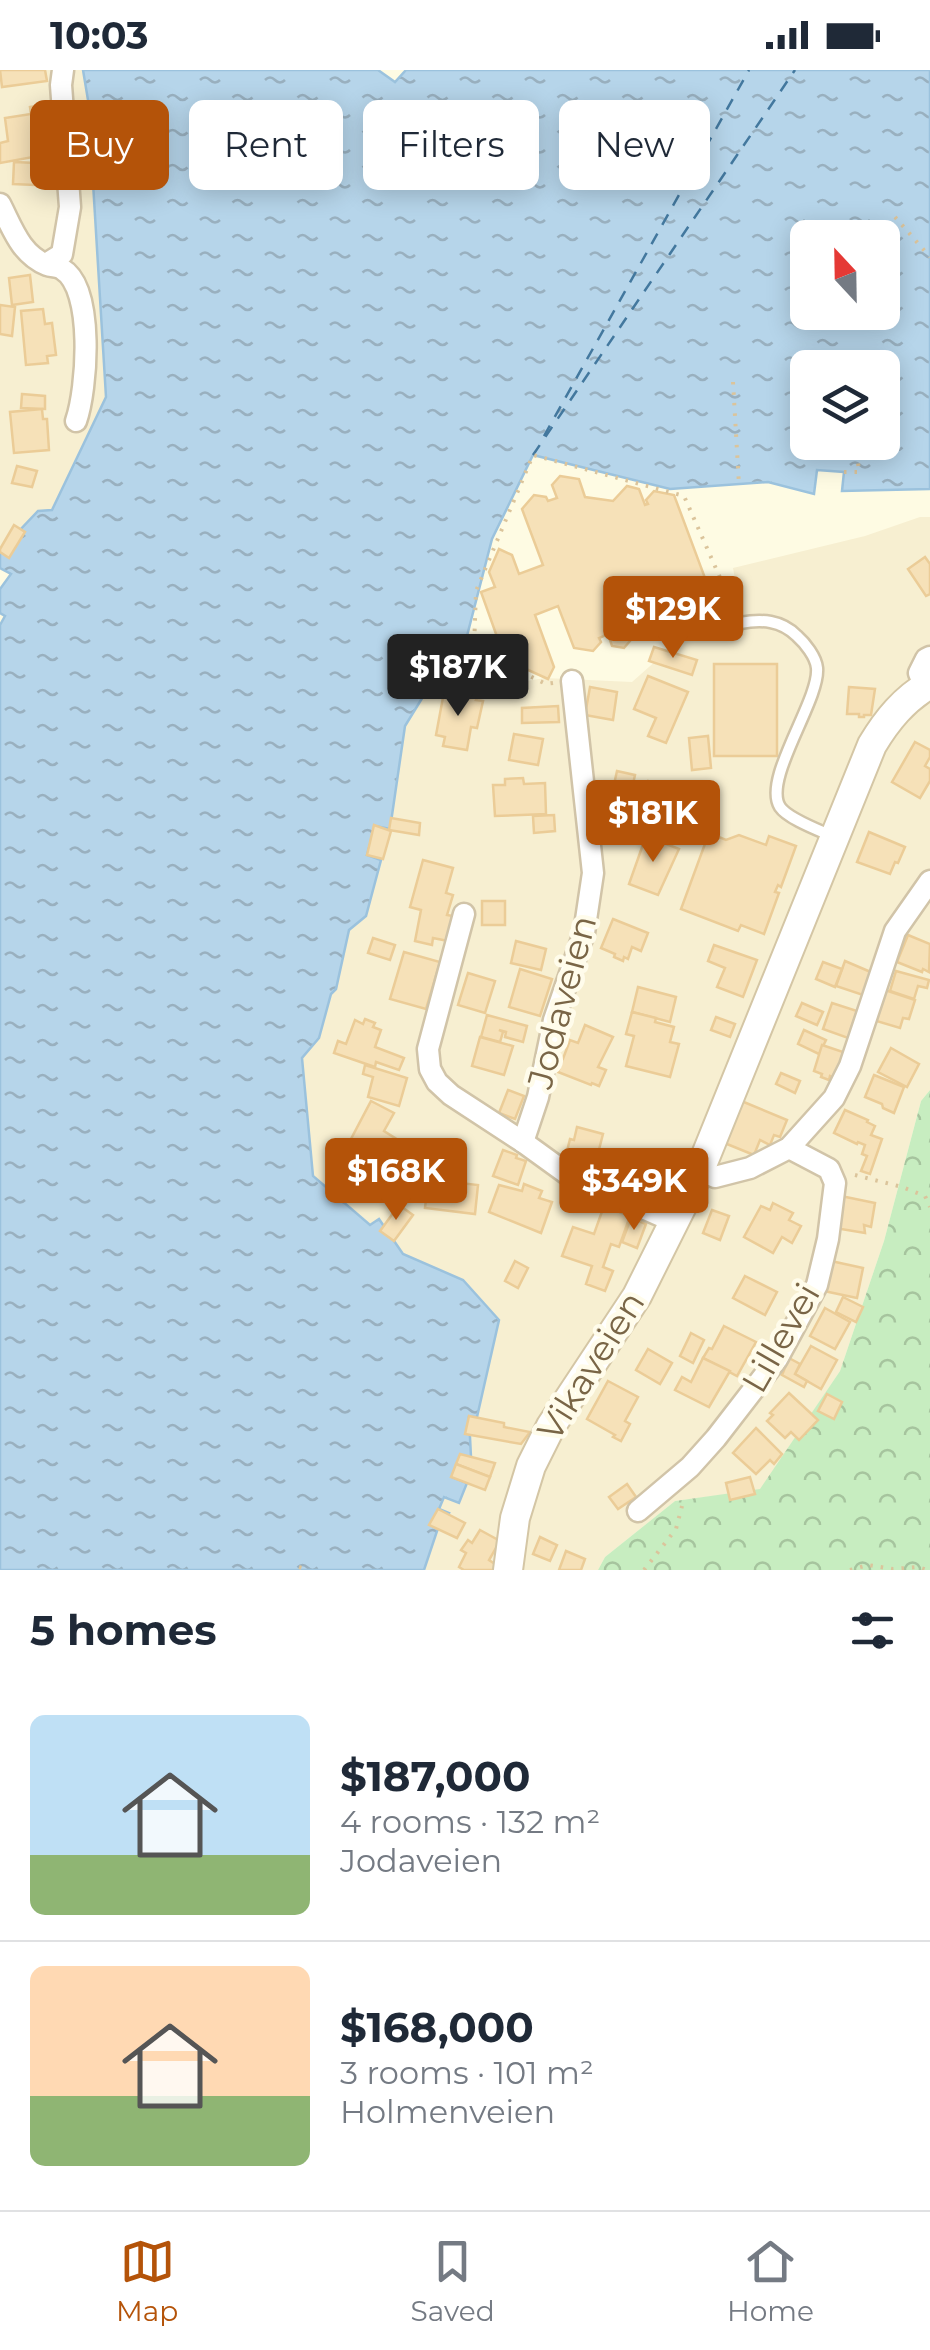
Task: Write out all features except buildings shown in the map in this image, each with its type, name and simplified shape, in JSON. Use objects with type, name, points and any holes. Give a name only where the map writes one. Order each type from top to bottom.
[{"type":"main road","name":"Vikaveien","points":[[508,1570],[530,1466],[637,1296],[700,1170],[872,744],[896,711],[928,685]]},
{"type":"street","points":[[46,264],[62,254],[70,206],[62,70]]},
{"type":"street","points":[[0,204],[22,248],[46,264],[62,268],[74,282],[84,310],[85,364],[82,403],[76,421]]},
{"type":"street","points":[[928,685],[919,673],[930,657]]},
{"type":"street","name":"Jodaveien","points":[[523,1142],[538,1097],[554,1020],[584,932],[593,873],[572,681]]},
{"type":"street","points":[[700,1170],[715,1177],[750,1168],[789,1148],[834,1098],[850,1066],[895,930],[930,881]]},
{"type":"street","points":[[464,914],[428,1050],[437,1082],[570,1176],[675,1222]]},
{"type":"street","points":[[789,1148],[824,1165],[833,1174]]},
{"type":"street","name":"Lillevei","points":[[638,1511],[690,1467],[777,1359],[817,1285],[830,1224],[833,1174]]},
{"type":"lane","points":[[740,623],[780,623],[810,650],[817,668],[813,689],[784,760],[777,794],[779,806],[788,814],[835,838]]},
{"type":"path","points":[[896,217],[930,257]]},
{"type":"path","points":[[733,382],[739,484]]},
{"type":"path","points":[[572,681],[546,684],[474,650],[476,591],[533,455],[684,496],[740,623]]},
{"type":"path","points":[[844,472],[858,472],[857,460]]},
{"type":"path","points":[[833,1174],[858,1175],[902,1187],[925,1196],[930,1206]]},
{"type":"path","points":[[644,1570],[676,1529],[690,1467]]},
{"type":"path","points":[[850,1570],[868,1565],[927,1570]]},
{"type":"path","points":[[298,1567],[308,1570]]},
{"type":"shaded area","points":[[0,70],[83,70],[88,100],[30,100],[30,190],[93,190],[106,397],[52,510],[0,551]]},
{"type":"shaded area","points":[[930,517],[930,1090],[921,1101],[884,1241],[840,1371],[760,1490],[675,1501],[605,1557],[598,1570],[424,1570],[437,1531],[448,1514],[439,1509],[444,1497],[467,1483],[451,1478],[471,1457],[469,1416],[477,1417],[463,1280],[403,1254],[379,1219],[371,1226],[313,1176],[302,1057],[319,1038],[349,930],[366,916],[381,861],[367,855],[375,825],[390,828],[405,726],[440,668],[461,659],[463,654],[496,686],[545,678],[632,682],[675,644],[742,615],[733,568],[865,536]]},
{"type":"green space","points":[[930,1090],[930,1570],[598,1570],[605,1557],[675,1501],[760,1489],[840,1371],[884,1241],[921,1101]]},
{"type":"water","points":[[83,70],[378,70],[395,82],[406,70],[930,70],[930,489],[842,491],[844,472],[817,470],[814,494],[768,482],[670,489],[533,455],[492,539],[461,659],[440,669],[405,726],[390,829],[375,826],[367,855],[381,860],[366,916],[349,930],[336,989],[331,994],[319,1038],[302,1058],[313,1176],[370,1225],[379,1219],[403,1254],[463,1280],[499,1320],[477,1417],[469,1417],[471,1457],[452,1477],[467,1483],[459,1503],[444,1497],[439,1509],[449,1513],[437,1531],[424,1570],[0,1570],[0,625],[5,616],[0,613],[0,589],[11,574],[0,568],[0,551],[38,511],[52,510],[106,397],[93,190],[169,190],[169,100],[88,100]]},
{"type":"ferry route","points":[[544,436],[749,70]]},
{"type":"ferry route","points":[[533,455],[795,70]]}]
